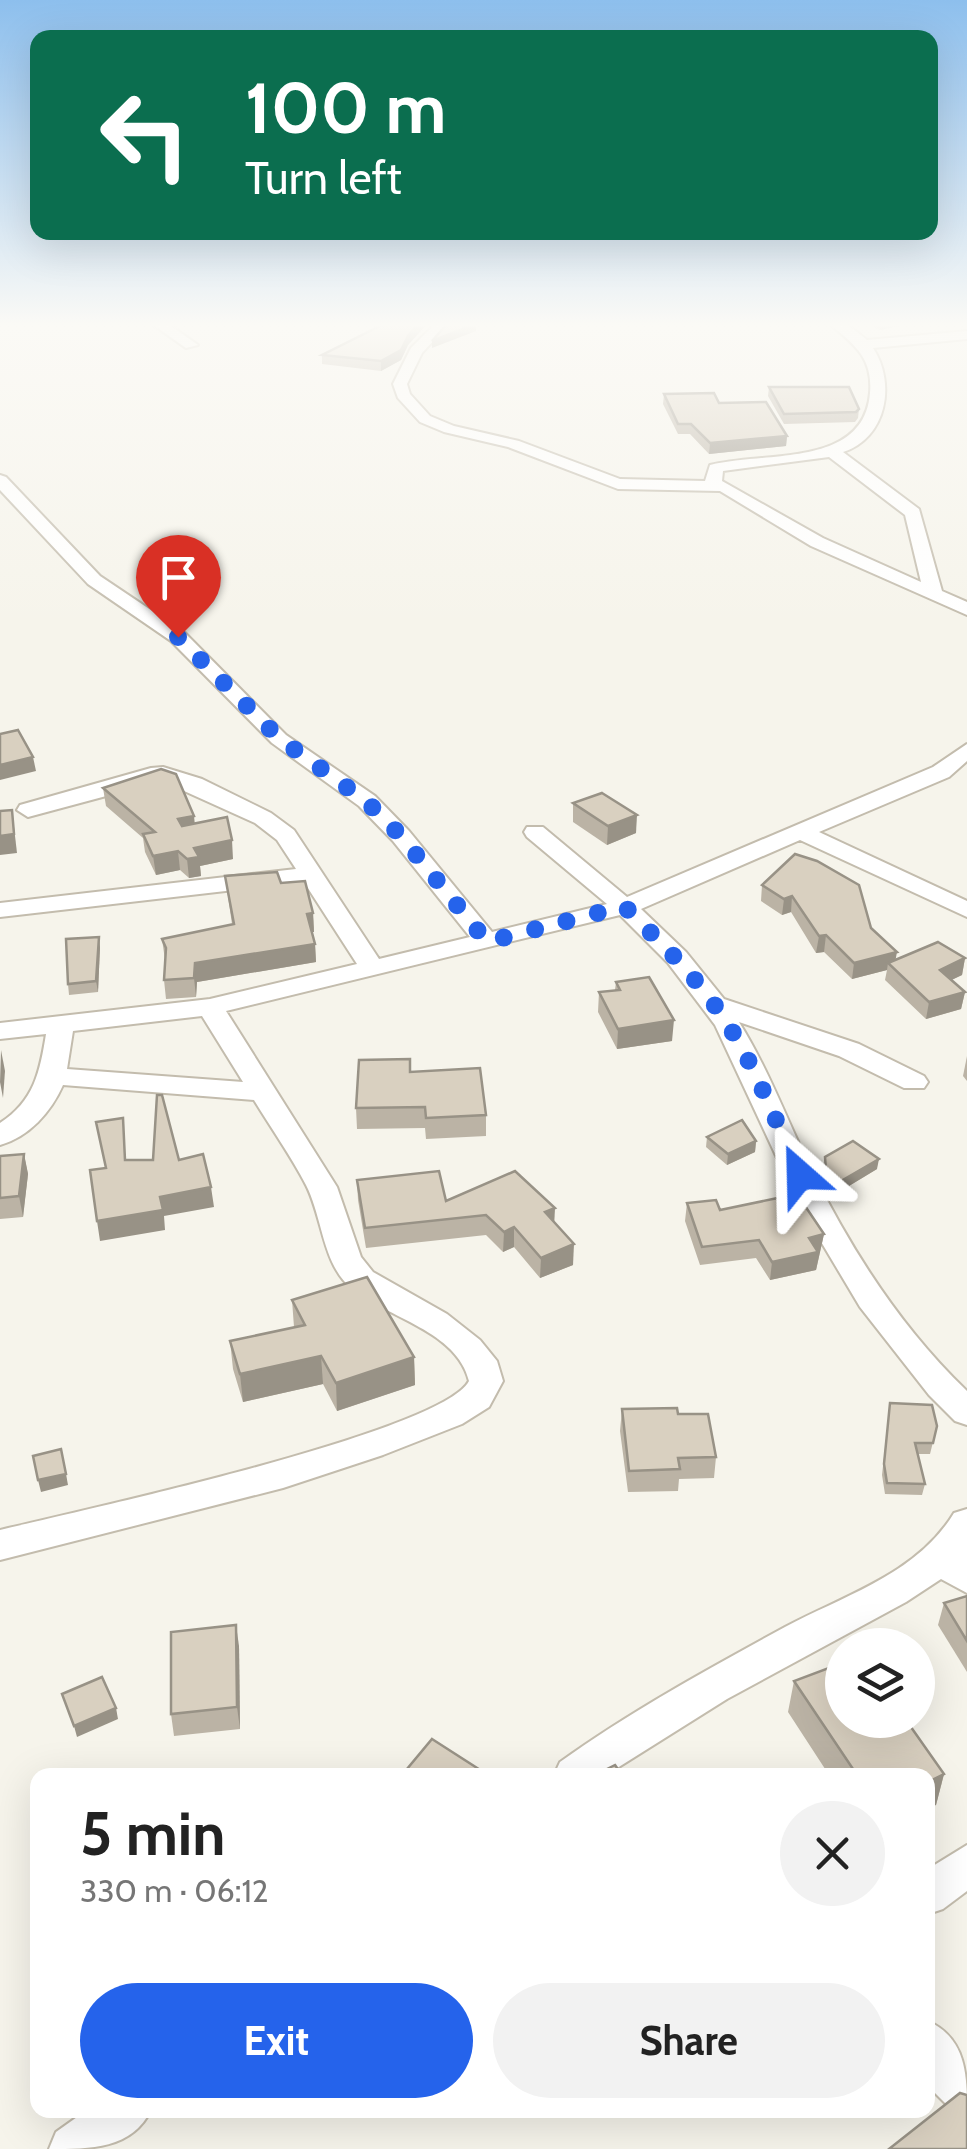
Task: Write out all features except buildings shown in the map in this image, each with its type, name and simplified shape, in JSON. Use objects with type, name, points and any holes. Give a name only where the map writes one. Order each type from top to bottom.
[{"type":"street","points":[[438,424],[513,444],[618,484],[654,487],[713,483],[817,542],[967,609]]},
{"type":"street","points":[[713,483],[716,468],[832,451],[856,444],[873,424]]},
{"type":"street","points":[[832,451],[913,513],[934,596]]},
{"type":"street","points":[[0,480],[94,580],[178,637],[280,739],[366,801],[401,836],[487,942]]},
{"type":"street","points":[[0,1031],[210,1007],[624,906],[940,772],[967,750]]},
{"type":"street","points":[[28,810],[133,778],[164,774],[194,784],[263,818],[286,835],[370,965]]},
{"type":"street","points":[[535,832],[624,906],[672,953],[716,1005],[837,1241],[925,1374],[967,1412]]},
{"type":"street","points":[[803,833],[967,910]]},
{"type":"street","points":[[0,910],[312,874]]},
{"type":"street","points":[[716,1005],[832,1043],[914,1082]]},
{"type":"street","points":[[0,1545],[68,1524],[283,1474],[372,1446],[450,1415],[477,1398],[486,1381],[480,1361],[468,1348],[436,1322],[362,1280],[347,1260],[322,1187],[210,1007]]},
{"type":"street","points":[[0,1136],[37,1111],[49,1093],[61,1022]]},
{"type":"street","points":[[53,1076],[262,1092]]},
{"type":"street","points":[[586,1768],[802,1637],[894,1590],[954,1568],[967,1523]]},
{"type":"street","points":[[935,1889],[967,1865]]},
{"type":"street","points":[[935,2055],[947,2075],[967,2091]]},
{"type":"street","points":[[73,2149],[117,2118]]},
{"type":"route","points":[[178,637],[280,739],[366,801],[401,836],[487,942],[624,906],[672,953],[716,1005],[748,1061],[800,1175]]}]
